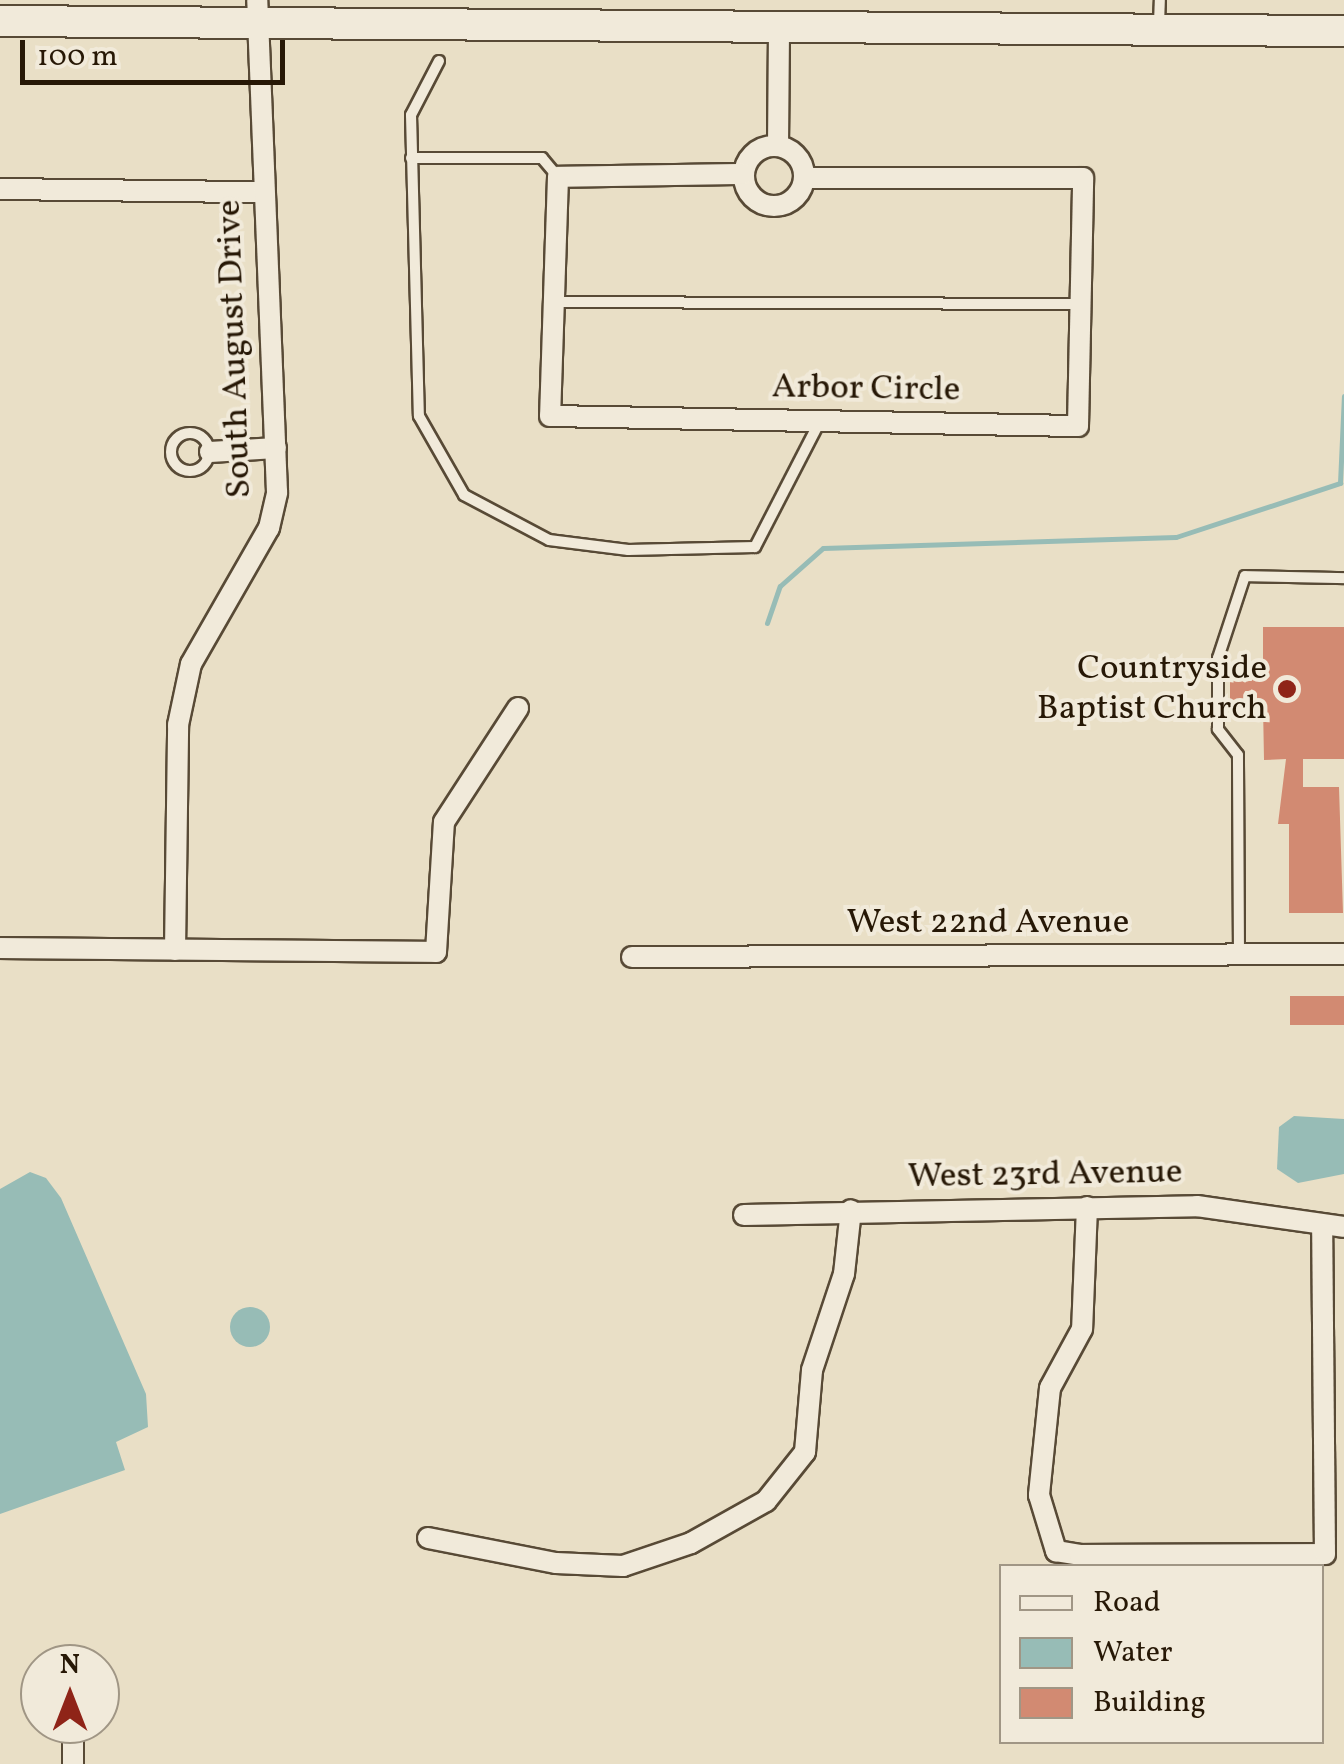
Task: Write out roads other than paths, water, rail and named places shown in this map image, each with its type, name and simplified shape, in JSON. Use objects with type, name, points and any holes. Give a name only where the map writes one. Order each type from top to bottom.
[{"type":"street","points":[[0,20],[258,11],[778,26],[1159,14],[1344,31]]},
{"type":"street","name":"South August Drive","points":[[175,950],[178,725],[191,664],[269,528],[276,448],[258,11]]},
{"type":"street","points":[[778,26],[778,146]]},
{"type":"street","points":[[778,146],[800,161],[804,178],[790,202],[772,206],[755,200],[744,174],[751,156],[778,146]]},
{"type":"street","points":[[558,177],[744,174]]},
{"type":"street","name":"Arbor Circle","points":[[558,177],[550,302],[550,416],[1078,426],[1083,178],[804,178]]},
{"type":"street","points":[[0,190],[263,192]]},
{"type":"street","points":[[210,452],[276,448]]},
{"type":"street","points":[[0,948],[436,952],[444,822],[518,708]]},
{"type":"street","name":"West 22nd Avenue","points":[[632,957],[1344,954]]},
{"type":"street","name":"West 23rd Avenue","points":[[744,1215],[1197,1206],[1322,1227],[1344,1226]]},
{"type":"street","points":[[1087,1207],[1082,1329],[1050,1388],[1041,1426],[1039,1495],[1056,1551],[1325,1554],[1322,1227]]},
{"type":"street","points":[[428,1538],[612,1567],[691,1544],[766,1502],[805,1452],[814,1356],[844,1274],[851,1210]]},
{"type":"lane","points":[[439,61],[410,115],[419,416],[464,494],[503,520],[549,540],[628,550],[755,547],[820,421]]},
{"type":"lane","points":[[410,158],[542,158],[558,177]]},
{"type":"lane","points":[[550,302],[1081,304]]},
{"type":"lane","points":[[1238,954],[1238,755],[1218,730],[1218,658],[1245,576],[1344,578]]},
{"type":"water","points":[[1294,1116],[1344,1119],[1344,1174],[1298,1183],[1277,1169],[1279,1127]]},
{"type":"water","points":[[30,1172],[46,1178],[61,1198],[146,1394],[148,1427],[116,1442],[125,1470],[0,1514],[0,1189]]},
{"type":"water","points":[[250,1307],[264,1313],[270,1327],[264,1341],[250,1347],[236,1341],[230,1327],[236,1313]]},
{"type":"waterway","points":[[767,623],[780,586],[823,548],[1176,537],[1340,483],[1344,396]]},
{"type":"place","name":"Countryside Baptist Church","points":[[1287,689]]}]
